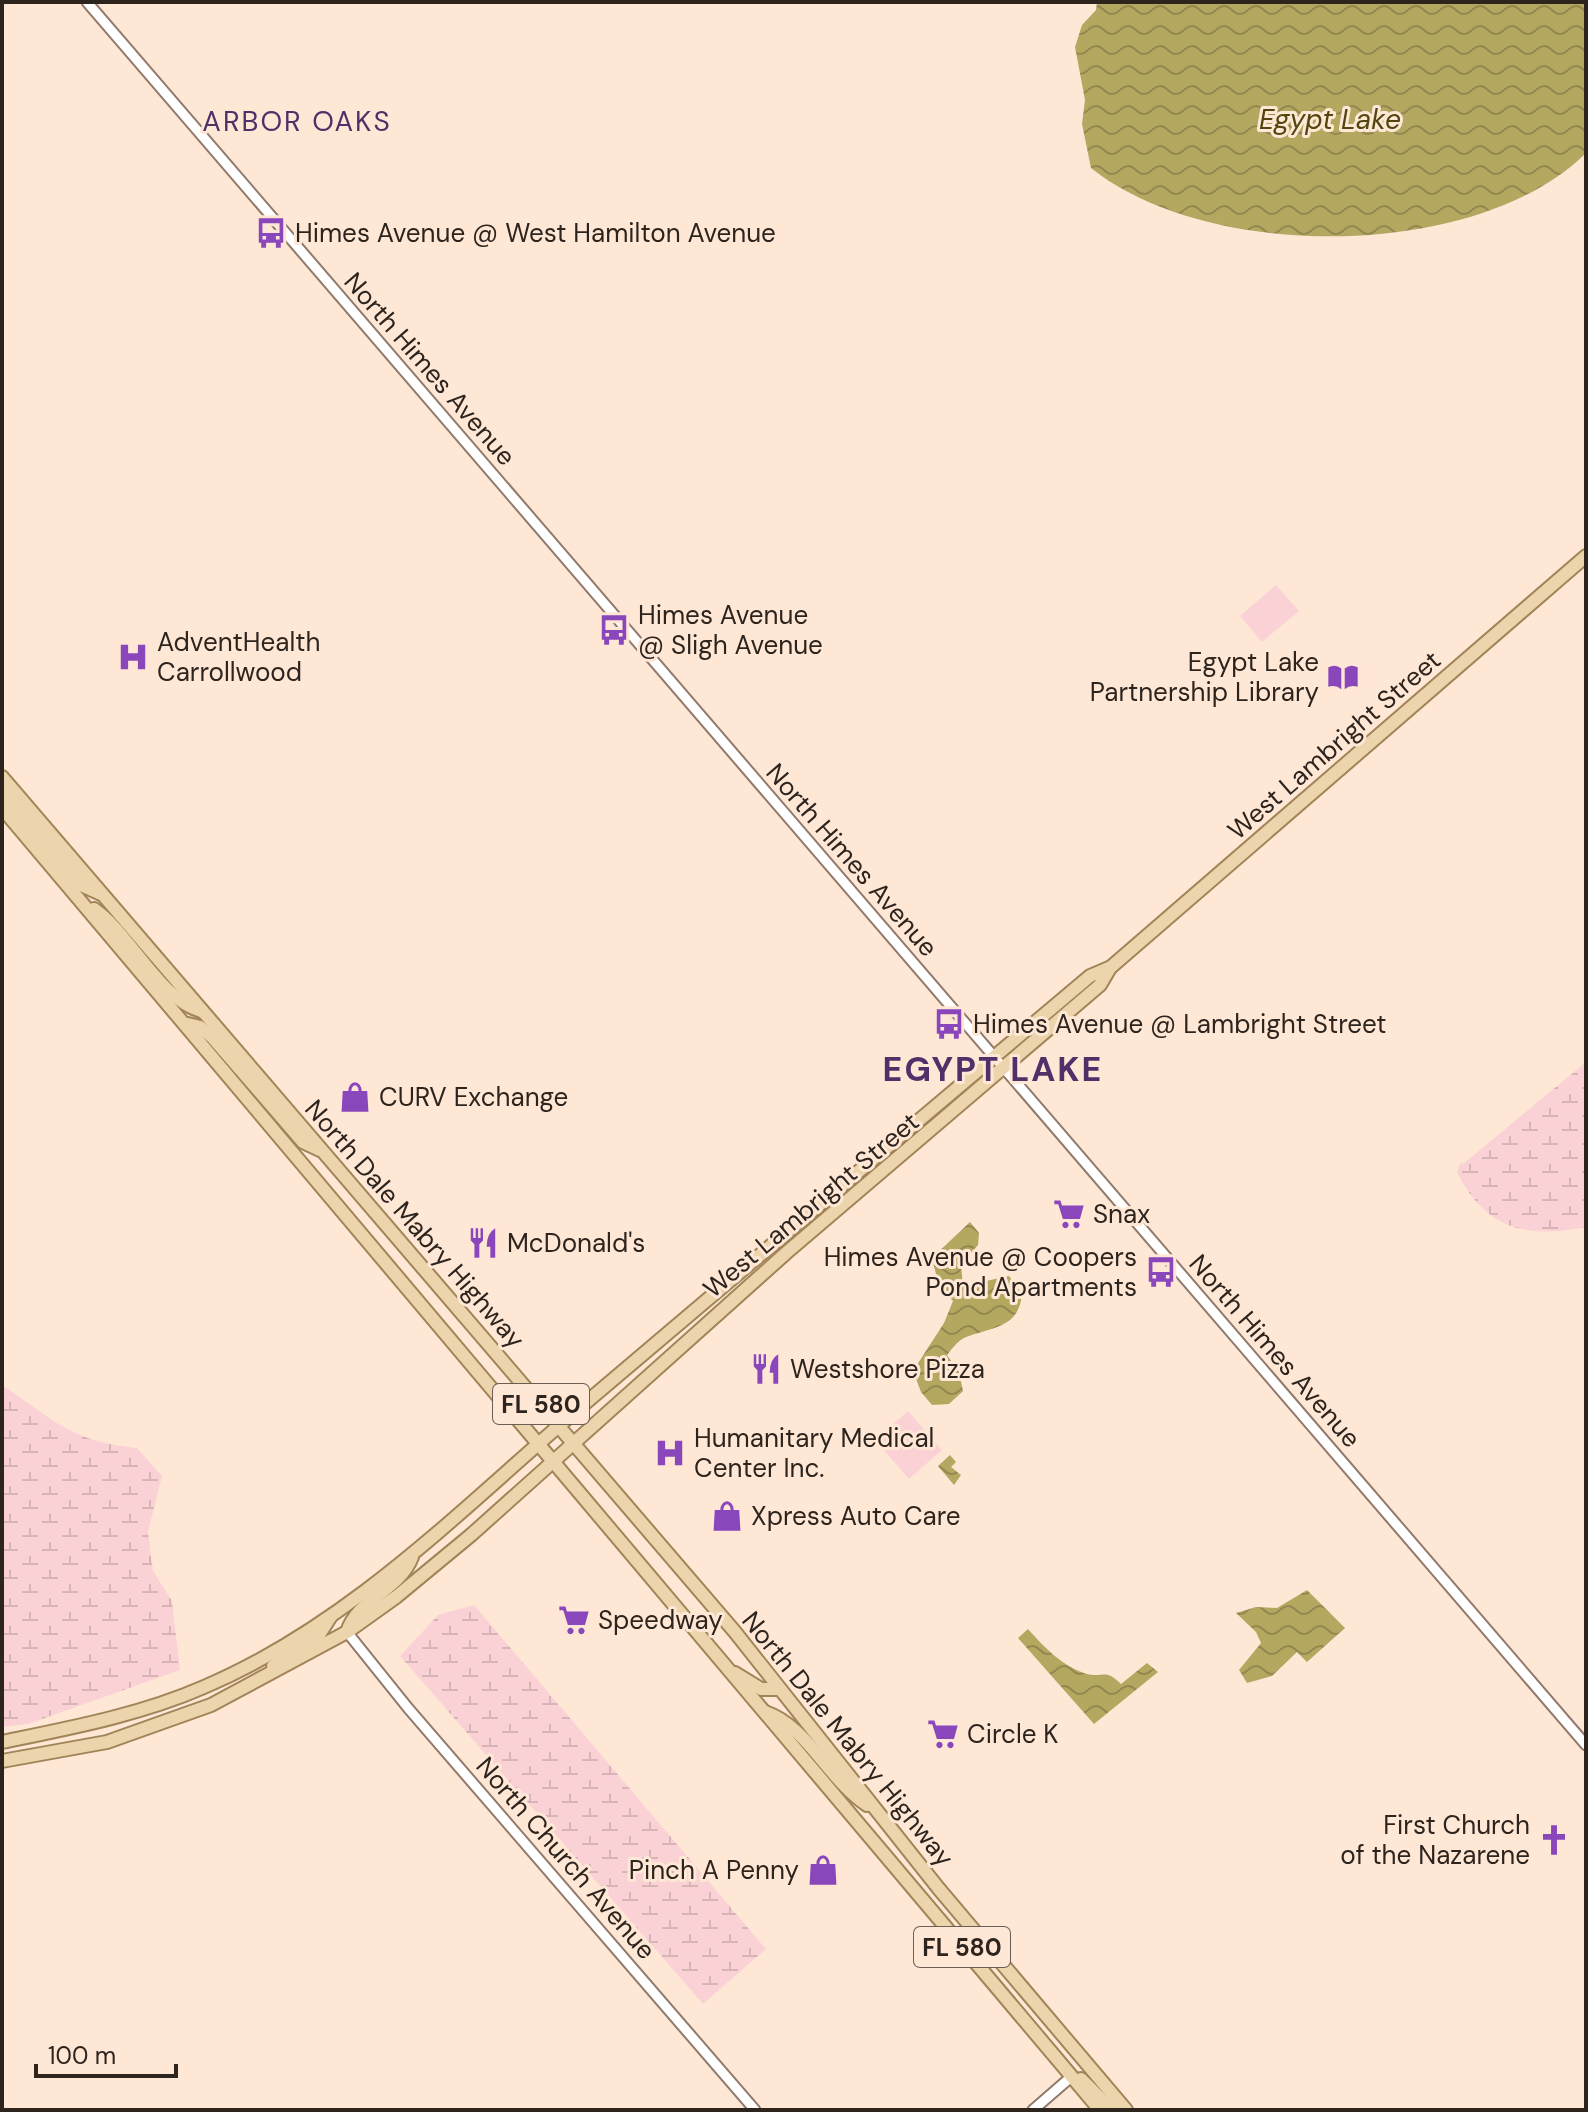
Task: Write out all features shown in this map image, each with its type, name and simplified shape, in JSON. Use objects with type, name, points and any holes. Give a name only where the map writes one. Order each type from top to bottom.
[{"type":"main road","name":"West Lambright Street","points":[[413,1554],[559,1425],[1090,976],[1111,967],[1586,556]]},
{"type":"main road","name":"North Dale Mabry Highway","points":[[2,777],[559,1425],[779,1689],[939,1889],[1126,2110]]},
{"type":"main road","points":[[2,792],[81,885],[104,895]]},
{"type":"main road","name":"North Dale Mabry Highway","points":[[2,808],[1100,2110]]},
{"type":"main road","points":[[79,897],[109,919],[177,998],[203,1011]]},
{"type":"main road","name":"West Lambright Street","points":[[347,1632],[458,1546],[786,1253],[1100,985],[1111,967]]},
{"type":"main road","points":[[187,1024],[200,1027],[213,1038],[303,1142],[323,1151]]},
{"type":"main road","points":[[2,1742],[102,1721],[204,1688],[266,1656],[331,1616],[413,1554]]},
{"type":"main road","points":[[2,1761],[107,1742],[211,1705],[347,1632],[352,1617],[400,1579],[413,1554]]},
{"type":"main road","points":[[253,1683],[290,1653],[317,1638],[331,1616]]},
{"type":"main road","points":[[723,1666],[761,1689],[779,1689]]},
{"type":"main road","points":[[763,1711],[785,1719],[845,1790],[877,1811]]},
{"type":"main road","points":[[897,1870],[920,1884],[939,1889]]},
{"type":"main road","points":[[957,1941],[975,1945],[997,1958]]},
{"type":"main road","points":[[1038,2038],[1068,2060],[1085,2064]]},
{"type":"main road","points":[[1071,2077],[1086,2082],[1112,2110]]},
{"type":"street","name":"North Himes Avenue","points":[[87,2],[1586,1745]]},
{"type":"street","name":"North Church Avenue","points":[[347,1632],[408,1708],[755,2110]]},
{"type":"street","points":[[1033,2110],[1071,2077]]},
{"type":"green space","points":[[1276,585],[1299,611],[1262,642],[1240,616]]},
{"type":"green space","points":[[1586,1062],[1586,1227],[1526,1230],[1494,1218],[1468,1191],[1457,1172],[1461,1162],[1463,1164]]},
{"type":"green space","points":[[2,1385],[78,1434],[137,1448],[162,1476],[148,1532],[153,1571],[172,1601],[180,1670],[28,1724],[2,1727]]},
{"type":"green space","points":[[908,1411],[942,1450],[909,1479],[875,1440]]},
{"type":"green space","points":[[474,1605],[766,1949],[703,2004],[400,1656],[438,1615]]},
{"type":"water","name":"Egypt Lake","points":[[1097,2],[1586,2],[1586,153],[1538,189],[1479,214],[1412,230],[1342,236],[1270,233],[1202,220],[1141,199],[1091,168],[1082,124],[1085,100],[1075,47],[1082,25],[1096,10]]},
{"type":"water","points":[[970,1222],[979,1233],[978,1245],[961,1264],[963,1286],[1009,1276],[1022,1294],[1020,1305],[1010,1320],[966,1337],[953,1347],[947,1355],[959,1372],[963,1391],[949,1404],[932,1405],[921,1392],[913,1371],[944,1323],[953,1301],[939,1286],[932,1258]]},
{"type":"water","points":[[950,1455],[956,1462],[951,1467],[961,1475],[954,1485],[938,1466]]},
{"type":"water","points":[[1307,1590],[1345,1628],[1307,1662],[1297,1652],[1272,1676],[1247,1683],[1239,1670],[1261,1643],[1256,1632],[1236,1613],[1256,1607],[1277,1608]]},
{"type":"water","points":[[1028,1629],[1062,1661],[1087,1674],[1108,1675],[1121,1684],[1147,1663],[1158,1672],[1094,1724],[1018,1638]]},
{"type":"place","name":"Himes Avenue @ West Hamilton Avenue","points":[[271,233]]},
{"type":"place","name":"Himes Avenue @ Sligh Avenue","points":[[614,630]]},
{"type":"place","name":"AdventHealth Carrollwood","points":[[133,657]]},
{"type":"place","name":"Egypt Lake Partnership Library","points":[[1343,677]]},
{"type":"place","name":"Himes Avenue @ Lambright Street","points":[[949,1024]]},
{"type":"place","name":"CURV Exchange","points":[[355,1097]]},
{"type":"place","name":"Snax","points":[[1069,1214]]},
{"type":"place","name":"McDonald's","points":[[483,1243]]},
{"type":"place","name":"Himes Avenue @ Coopers Pond Apartments","points":[[1161,1272]]},
{"type":"place","name":"Westshore Pizza","points":[[766,1369]]},
{"type":"place","name":"Humanitary Medical Center Inc.","points":[[670,1453]]},
{"type":"place","name":"Xpress Auto Care","points":[[727,1516]]},
{"type":"place","name":"Speedway","points":[[574,1620]]},
{"type":"place","name":"Circle K","points":[[943,1734]]},
{"type":"place","name":"First Church of the Nazarene","points":[[1554,1840]]},
{"type":"place","name":"Pinch A Penny","points":[[823,1870]]},
{"type":"district","name":"ARBOR OAKS","points":[[297,121]]},
{"type":"district","name":"EGYPT LAKE","points":[[993,1069]]}]
